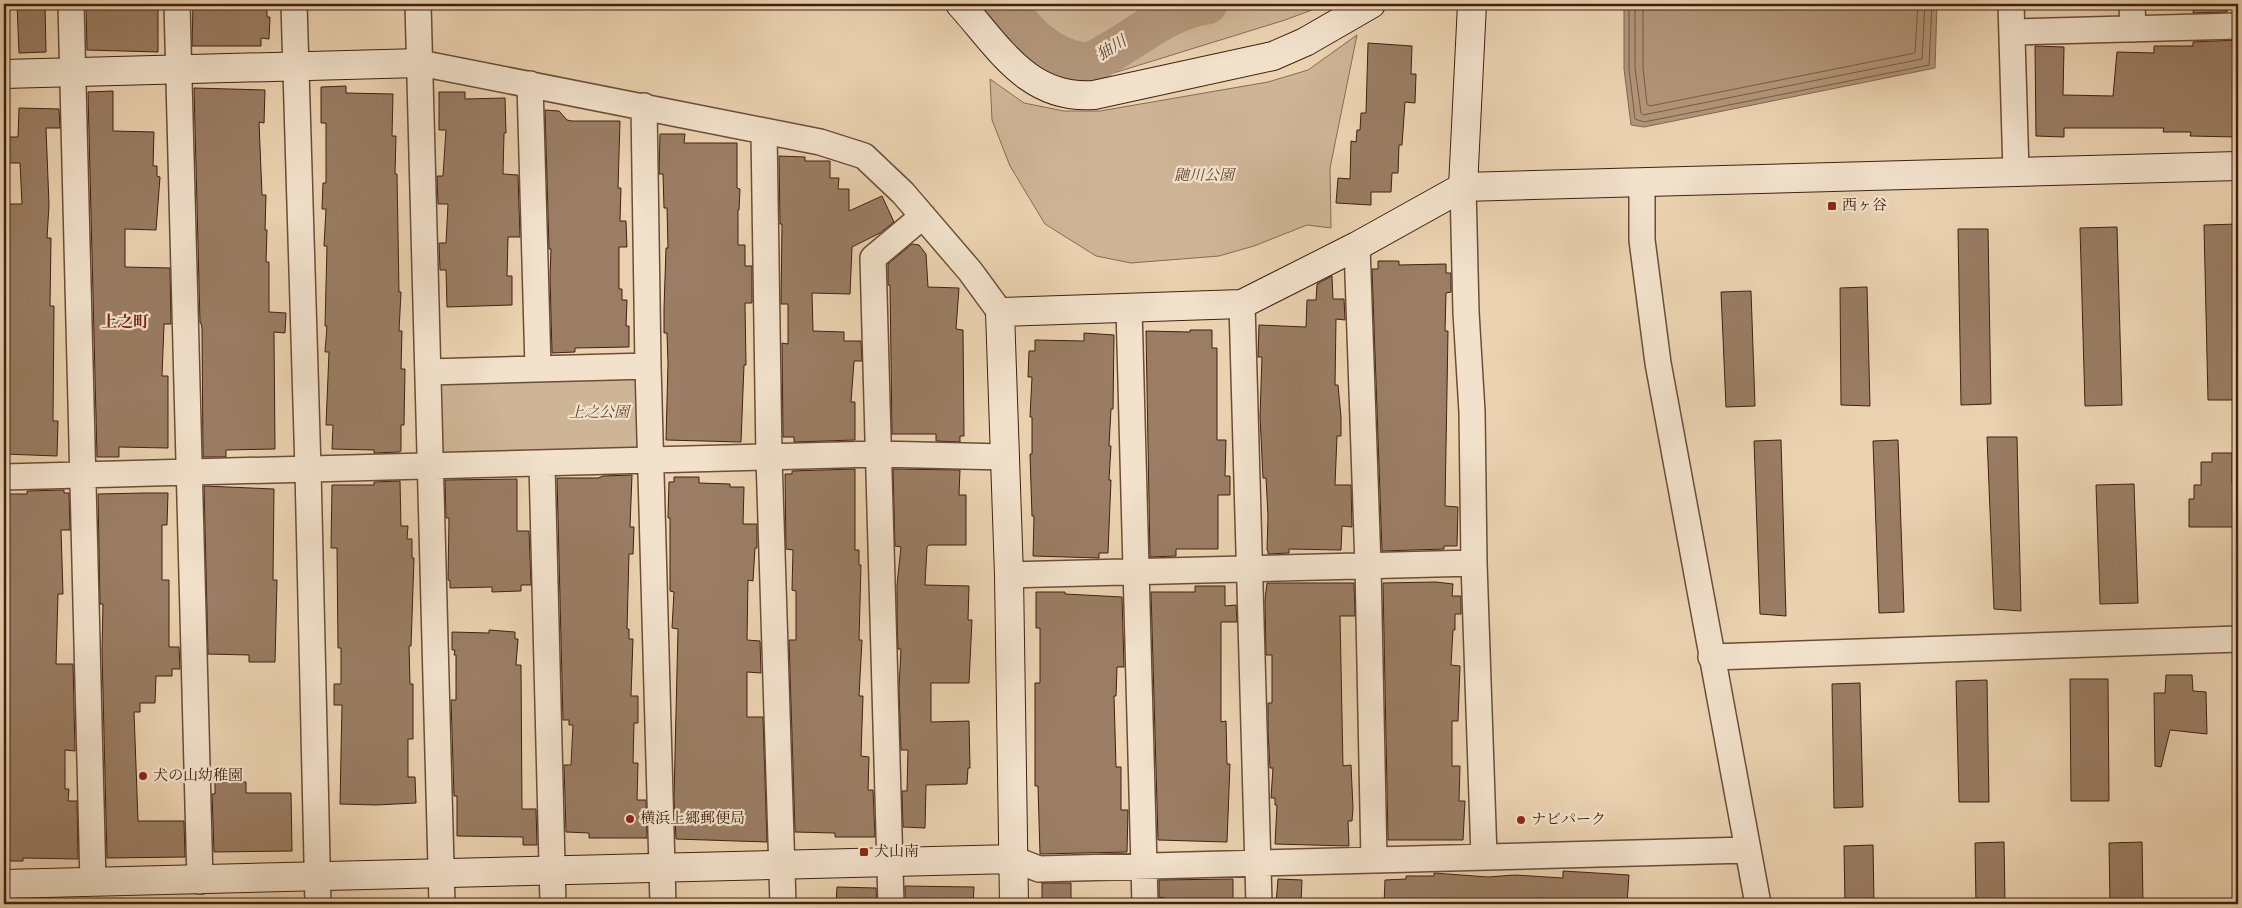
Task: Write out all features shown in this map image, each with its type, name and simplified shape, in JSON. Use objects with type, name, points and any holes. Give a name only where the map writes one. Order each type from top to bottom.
[{"type":"street","points":[[71,4],[93,882]]},
{"type":"street","points":[[177,4],[200,881]]},
{"type":"street","points":[[294,4],[308,470],[318,904]]},
{"type":"street","points":[[418,4],[442,904]]},
{"type":"street","points":[[971,15],[1019,70],[1042,87],[1061,94],[1078,96],[1273,56],[1305,42],[1371,4]]},
{"type":"street","points":[[1468,4],[1463,187],[1466,312],[1472,412],[1474,563],[1484,857]]},
{"type":"street","points":[[2011,4],[2016,172]]},
{"type":"street","points":[[2132,4],[2133,29]]},
{"type":"street","points":[[2012,32],[2238,26]]},
{"type":"street","points":[[4,74],[420,63],[820,142],[864,156],[903,193],[970,271],[1000,312],[1008,575],[1014,904]]},
{"type":"street","points":[[530,84],[538,368]]},
{"type":"street","points":[[644,106],[648,366],[663,904]]},
{"type":"street","points":[[764,132],[769,457],[783,904]]},
{"type":"street","points":[[1000,312],[1242,304],[1357,246],[1463,187],[2238,166]]},
{"type":"street","points":[[1642,182],[1642,240],[1658,363],[1758,904]]},
{"type":"street","points":[[892,904],[873,258],[923,216]]},
{"type":"street","points":[[1357,246],[1368,566],[1374,860]]},
{"type":"street","points":[[1242,304],[1258,904]]},
{"type":"street","points":[[1129,308],[1145,904]]},
{"type":"street","points":[[428,372],[648,366]]},
{"type":"street","points":[[4,477],[878,454],[1004,457]]},
{"type":"street","points":[[542,464],[553,904]]},
{"type":"street","points":[[1008,575],[1474,563]]},
{"type":"street","points":[[1711,656],[2238,639]]},
{"type":"street","points":[[4,884],[200,881],[1013,859],[1039,869],[1748,850]]},
{"type":"green space","points":[[1026,4],[1187,4],[1138,25],[1104,49],[1083,55],[1061,44]]},
{"type":"green space","points":[[1214,4],[1328,4],[1285,20],[1104,76],[1118,50],[1166,19]]},
{"type":"green space","name":"鼬川公園","points":[[1357,35],[1330,168],[1331,228],[1307,225],[1254,246],[1219,256],[1131,263],[1096,256],[1045,224],[1010,166],[992,120],[990,79],[1024,103],[1064,111],[1100,111],[1268,82],[1308,70]]},
{"type":"green space","name":"上之公園","points":[[641,372],[644,451],[443,453],[440,385]]},
{"type":"water","points":[[1624,4],[1937,4],[1935,68],[1644,127],[1631,125],[1624,69]]},
{"type":"building","points":[[17,4],[45,4],[46,52],[19,53]]},
{"type":"building","points":[[86,4],[158,4],[158,52],[87,50]]},
{"type":"building","points":[[193,4],[267,4],[267,17],[270,17],[269,39],[261,38],[261,46],[192,46]]},
{"type":"building","points":[[2194,4],[2228,4],[2227,12],[2193,13]]},
{"type":"building","points":[[2238,40],[2238,137],[2190,136],[2191,132],[2163,132],[2164,128],[2064,128],[2064,137],[2036,136],[2035,46],[2064,47],[2063,95],[2113,96],[2117,52],[2154,53],[2154,46],[2193,46],[2193,42]]},
{"type":"building","points":[[1368,43],[1412,46],[1411,74],[1416,74],[1415,103],[1405,102],[1402,145],[1399,145],[1398,173],[1392,173],[1391,192],[1371,192],[1371,205],[1336,203],[1338,178],[1350,179],[1351,141],[1356,142],[1357,130],[1360,130],[1361,113],[1366,113]]},
{"type":"building","points":[[346,86],[346,93],[393,94],[392,136],[396,136],[395,174],[397,174],[399,292],[401,292],[399,331],[402,331],[401,369],[405,369],[404,425],[401,425],[401,451],[399,452],[374,453],[374,450],[332,449],[333,425],[326,425],[329,352],[325,352],[327,326],[325,326],[327,246],[324,246],[326,209],[322,209],[323,183],[326,183],[326,123],[321,123],[321,87]]},
{"type":"building","points":[[194,88],[265,90],[264,123],[259,122],[262,195],[266,195],[265,230],[267,230],[266,262],[269,262],[269,312],[286,313],[285,333],[274,332],[275,449],[226,450],[226,457],[203,457],[202,328],[200,323]]},
{"type":"building","points":[[113,91],[113,131],[154,132],[153,166],[157,166],[157,176],[160,177],[156,230],[125,229],[125,267],[170,268],[171,324],[164,324],[162,376],[168,376],[168,448],[119,447],[119,457],[97,457],[88,92]]},
{"type":"building","points":[[439,92],[465,92],[465,99],[505,98],[506,133],[504,133],[503,174],[518,175],[520,237],[508,237],[507,276],[512,276],[512,305],[447,307],[446,270],[440,270],[439,243],[446,243],[448,204],[438,204],[437,176],[443,176],[446,130],[439,130]]},
{"type":"building","points":[[19,108],[59,109],[60,128],[46,128],[49,205],[47,238],[51,238],[50,306],[54,306],[53,421],[58,421],[57,456],[4,454],[4,204],[22,204],[20,163],[4,163],[4,137],[18,137]]},
{"type":"building","points":[[545,110],[559,111],[567,120],[572,121],[620,121],[618,188],[621,188],[620,221],[626,221],[627,247],[619,247],[619,289],[622,289],[622,300],[627,300],[626,326],[629,326],[629,347],[575,348],[575,352],[552,353],[551,249],[549,249]]},
{"type":"building","points":[[660,134],[685,134],[684,143],[737,143],[737,188],[740,189],[738,245],[745,245],[745,266],[752,266],[752,303],[745,303],[746,365],[744,365],[741,442],[666,440],[668,363],[667,333],[664,333],[664,309],[666,248],[668,248],[667,208],[664,208],[663,174],[659,174]]},
{"type":"building","points":[[779,156],[805,157],[805,161],[830,161],[830,178],[839,178],[838,189],[849,189],[849,211],[882,196],[894,222],[880,233],[852,247],[850,294],[812,293],[813,331],[844,332],[844,341],[861,341],[862,361],[854,361],[851,402],[855,402],[855,440],[794,442],[794,437],[783,437],[782,343],[788,344],[788,304],[781,304],[782,224],[780,224]]},
{"type":"building","points":[[2238,224],[2238,400],[2208,400],[2204,225]]},
{"type":"building","points":[[2117,227],[2122,405],[2085,406],[2080,228]]},
{"type":"building","points":[[1958,229],[1988,229],[1991,404],[1961,405]]},
{"type":"building","points":[[912,244],[919,245],[926,254],[928,287],[959,288],[956,329],[963,330],[964,436],[960,436],[960,442],[936,441],[936,434],[892,434],[890,285],[888,285],[888,264]]},
{"type":"building","points":[[1378,261],[1399,261],[1399,265],[1446,264],[1446,273],[1451,273],[1451,292],[1446,293],[1445,331],[1448,331],[1445,506],[1458,507],[1457,546],[1444,546],[1444,549],[1382,551],[1372,269],[1378,269]]},
{"type":"building","points":[[1332,276],[1333,299],[1344,299],[1345,320],[1336,319],[1335,385],[1338,385],[1341,436],[1337,436],[1335,485],[1351,485],[1352,527],[1342,526],[1341,550],[1289,549],[1289,553],[1268,554],[1266,478],[1263,478],[1260,416],[1262,357],[1258,357],[1259,325],[1306,327],[1307,300],[1316,300],[1317,284]]},
{"type":"building","points":[[1867,287],[1870,406],[1841,405],[1840,288]]},
{"type":"building","points":[[1751,291],[1755,406],[1726,407],[1721,292]]},
{"type":"building","points":[[1190,330],[1212,330],[1212,348],[1217,348],[1217,440],[1226,440],[1225,476],[1230,476],[1230,495],[1218,495],[1218,549],[1176,549],[1176,556],[1150,557],[1146,331],[1190,332]]},
{"type":"building","points":[[1084,333],[1114,335],[1113,409],[1111,409],[1109,446],[1111,446],[1109,480],[1111,480],[1108,553],[1099,553],[1099,558],[1033,556],[1034,516],[1032,516],[1030,454],[1032,454],[1032,417],[1030,417],[1032,377],[1028,377],[1029,351],[1035,351],[1035,340],[1084,341]]},
{"type":"building","points":[[1987,437],[2017,437],[2021,611],[1994,609]]},
{"type":"building","points":[[1781,440],[1786,616],[1760,614],[1754,441]]},
{"type":"building","points":[[1898,440],[1904,612],[1879,613],[1873,441]]},
{"type":"building","points":[[2212,453],[2232,453],[2232,484],[2238,484],[2238,527],[2189,527],[2189,499],[2194,499],[2194,485],[2201,485],[2201,462],[2212,462]]},
{"type":"building","points":[[855,469],[855,550],[859,550],[859,565],[861,565],[859,640],[862,640],[859,696],[863,696],[861,756],[869,757],[868,790],[873,790],[875,837],[835,837],[835,833],[795,832],[789,640],[796,640],[796,591],[792,590],[793,550],[786,549],[785,474],[792,474],[792,471]]},
{"type":"building","points":[[893,469],[960,470],[959,495],[966,495],[966,545],[929,545],[927,547],[925,585],[969,586],[968,620],[972,620],[969,683],[931,683],[931,722],[969,721],[970,768],[968,768],[967,784],[926,785],[925,828],[903,827],[902,791],[907,791],[908,750],[901,750],[899,689],[901,649],[898,649],[897,585],[901,547],[895,546]]},
{"type":"building","points":[[632,475],[630,527],[634,527],[633,554],[629,554],[627,629],[629,629],[629,639],[633,639],[631,696],[638,696],[638,723],[634,723],[633,763],[638,763],[637,800],[646,800],[647,838],[589,838],[589,833],[566,832],[564,765],[571,765],[573,725],[569,725],[569,720],[563,720],[557,478],[598,478],[603,476]]},
{"type":"building","points":[[674,477],[699,477],[699,483],[730,484],[730,487],[744,487],[743,524],[757,524],[757,548],[755,548],[753,581],[748,580],[747,640],[760,641],[761,673],[747,672],[747,717],[763,717],[767,842],[676,839],[674,798],[678,629],[672,628],[674,592],[670,591],[670,518],[668,518],[669,482],[674,482]]},
{"type":"building","points":[[517,479],[517,531],[529,531],[531,585],[521,585],[521,591],[492,592],[492,587],[450,588],[450,581],[448,580],[449,518],[446,518],[445,480]]},
{"type":"building","points":[[400,481],[401,526],[408,526],[407,539],[412,539],[412,558],[414,558],[411,646],[409,646],[410,684],[413,684],[413,739],[408,739],[408,777],[415,777],[416,803],[340,804],[342,705],[334,705],[334,684],[341,684],[341,648],[338,648],[337,548],[331,548],[332,485],[374,485],[374,482]]},
{"type":"building","points":[[2134,484],[2138,603],[2100,604],[2096,485]]},
{"type":"building","points":[[204,486],[274,489],[273,580],[277,580],[275,662],[249,662],[249,655],[208,654]]},
{"type":"building","points":[[64,490],[64,493],[69,493],[70,530],[61,530],[63,594],[58,594],[56,664],[73,664],[75,751],[65,750],[65,789],[69,789],[68,801],[77,801],[78,859],[23,858],[23,861],[4,861],[4,494],[27,494],[27,491]]},
{"type":"building","points":[[168,493],[167,525],[162,525],[162,580],[169,580],[169,647],[179,647],[180,669],[172,669],[172,676],[156,676],[155,703],[140,703],[140,712],[134,712],[138,821],[184,821],[185,857],[107,858],[102,651],[103,604],[100,604],[98,494]]},
{"type":"building","points":[[1436,582],[1453,584],[1452,596],[1461,596],[1461,614],[1455,614],[1451,665],[1460,666],[1458,721],[1452,721],[1452,766],[1460,766],[1459,801],[1465,801],[1463,840],[1388,840],[1383,583]]},
{"type":"building","points":[[1267,583],[1354,583],[1355,616],[1340,616],[1343,766],[1351,765],[1353,808],[1352,821],[1348,821],[1349,846],[1275,844],[1277,805],[1275,805],[1275,798],[1271,798],[1273,768],[1270,768],[1268,731],[1268,703],[1272,703],[1272,655],[1266,655],[1265,600]]},
{"type":"building","points":[[1195,586],[1225,586],[1225,606],[1236,605],[1237,622],[1221,622],[1221,722],[1226,721],[1227,764],[1230,764],[1227,842],[1158,840],[1151,592],[1195,592]]},
{"type":"building","points":[[1036,592],[1065,592],[1065,594],[1122,597],[1124,667],[1117,667],[1116,696],[1114,696],[1116,767],[1121,767],[1121,810],[1128,810],[1127,852],[1040,854],[1038,786],[1035,786],[1035,683],[1040,683],[1040,628],[1036,628]]},
{"type":"building","points":[[489,630],[515,632],[515,639],[518,639],[516,665],[521,665],[522,809],[536,809],[537,845],[523,845],[523,837],[457,836],[457,796],[454,796],[451,700],[456,700],[456,655],[454,655],[455,650],[452,650],[452,632],[489,633]]},
{"type":"building","points":[[2166,675],[2192,675],[2193,691],[2206,692],[2207,734],[2170,730],[2161,767],[2155,766],[2154,693],[2165,693]]},
{"type":"building","points":[[2070,679],[2108,679],[2109,801],[2071,801]]},
{"type":"building","points":[[1987,680],[1989,802],[1959,802],[1956,681]]},
{"type":"building","points":[[1860,683],[1863,807],[1834,808],[1832,684]]},
{"type":"building","points":[[215,782],[246,782],[246,793],[291,793],[292,851],[214,852],[212,794],[215,794]]},
{"type":"building","points":[[2004,842],[2005,904],[1976,904],[1975,843]]},
{"type":"building","points":[[2142,842],[2143,904],[2110,904],[2109,843]]},
{"type":"building","points":[[1873,845],[1874,904],[1845,904],[1844,846]]},
{"type":"building","points":[[1563,871],[1629,875],[1627,904],[1537,898],[1537,904],[1384,904],[1385,880],[1406,879],[1406,876],[1434,876],[1434,873],[1488,877],[1515,875],[1563,878]]},
{"type":"building","points":[[1233,879],[1233,903],[1164,903],[1164,898],[1159,897],[1159,880]]},
{"type":"building","points":[[1278,879],[1302,880],[1301,904],[1276,904]]},
{"type":"building","points":[[1042,883],[1071,883],[1071,904],[1042,904]]},
{"type":"building","points":[[905,886],[974,887],[973,904],[905,904]]},
{"type":"building","points":[[837,887],[876,888],[877,904],[836,904]]},
{"type":"waterway","name":"㹨川","points":[[1002,4],[1029,34],[1044,47],[1071,60],[1085,63],[1099,58],[1169,16],[1207,4]]},
{"type":"place","name":"西ヶ谷","points":[[1832,206]]},
{"type":"place","name":"犬の山幼稚園","points":[[143,776]]},
{"type":"place","name":"横浜上郷郵便局","points":[[630,819]]},
{"type":"place","name":"ナビパーク","points":[[1521,820]]},
{"type":"place","name":"犬山南","points":[[864,852]]},
{"type":"district","name":"上之町","points":[[125,323]]}]
